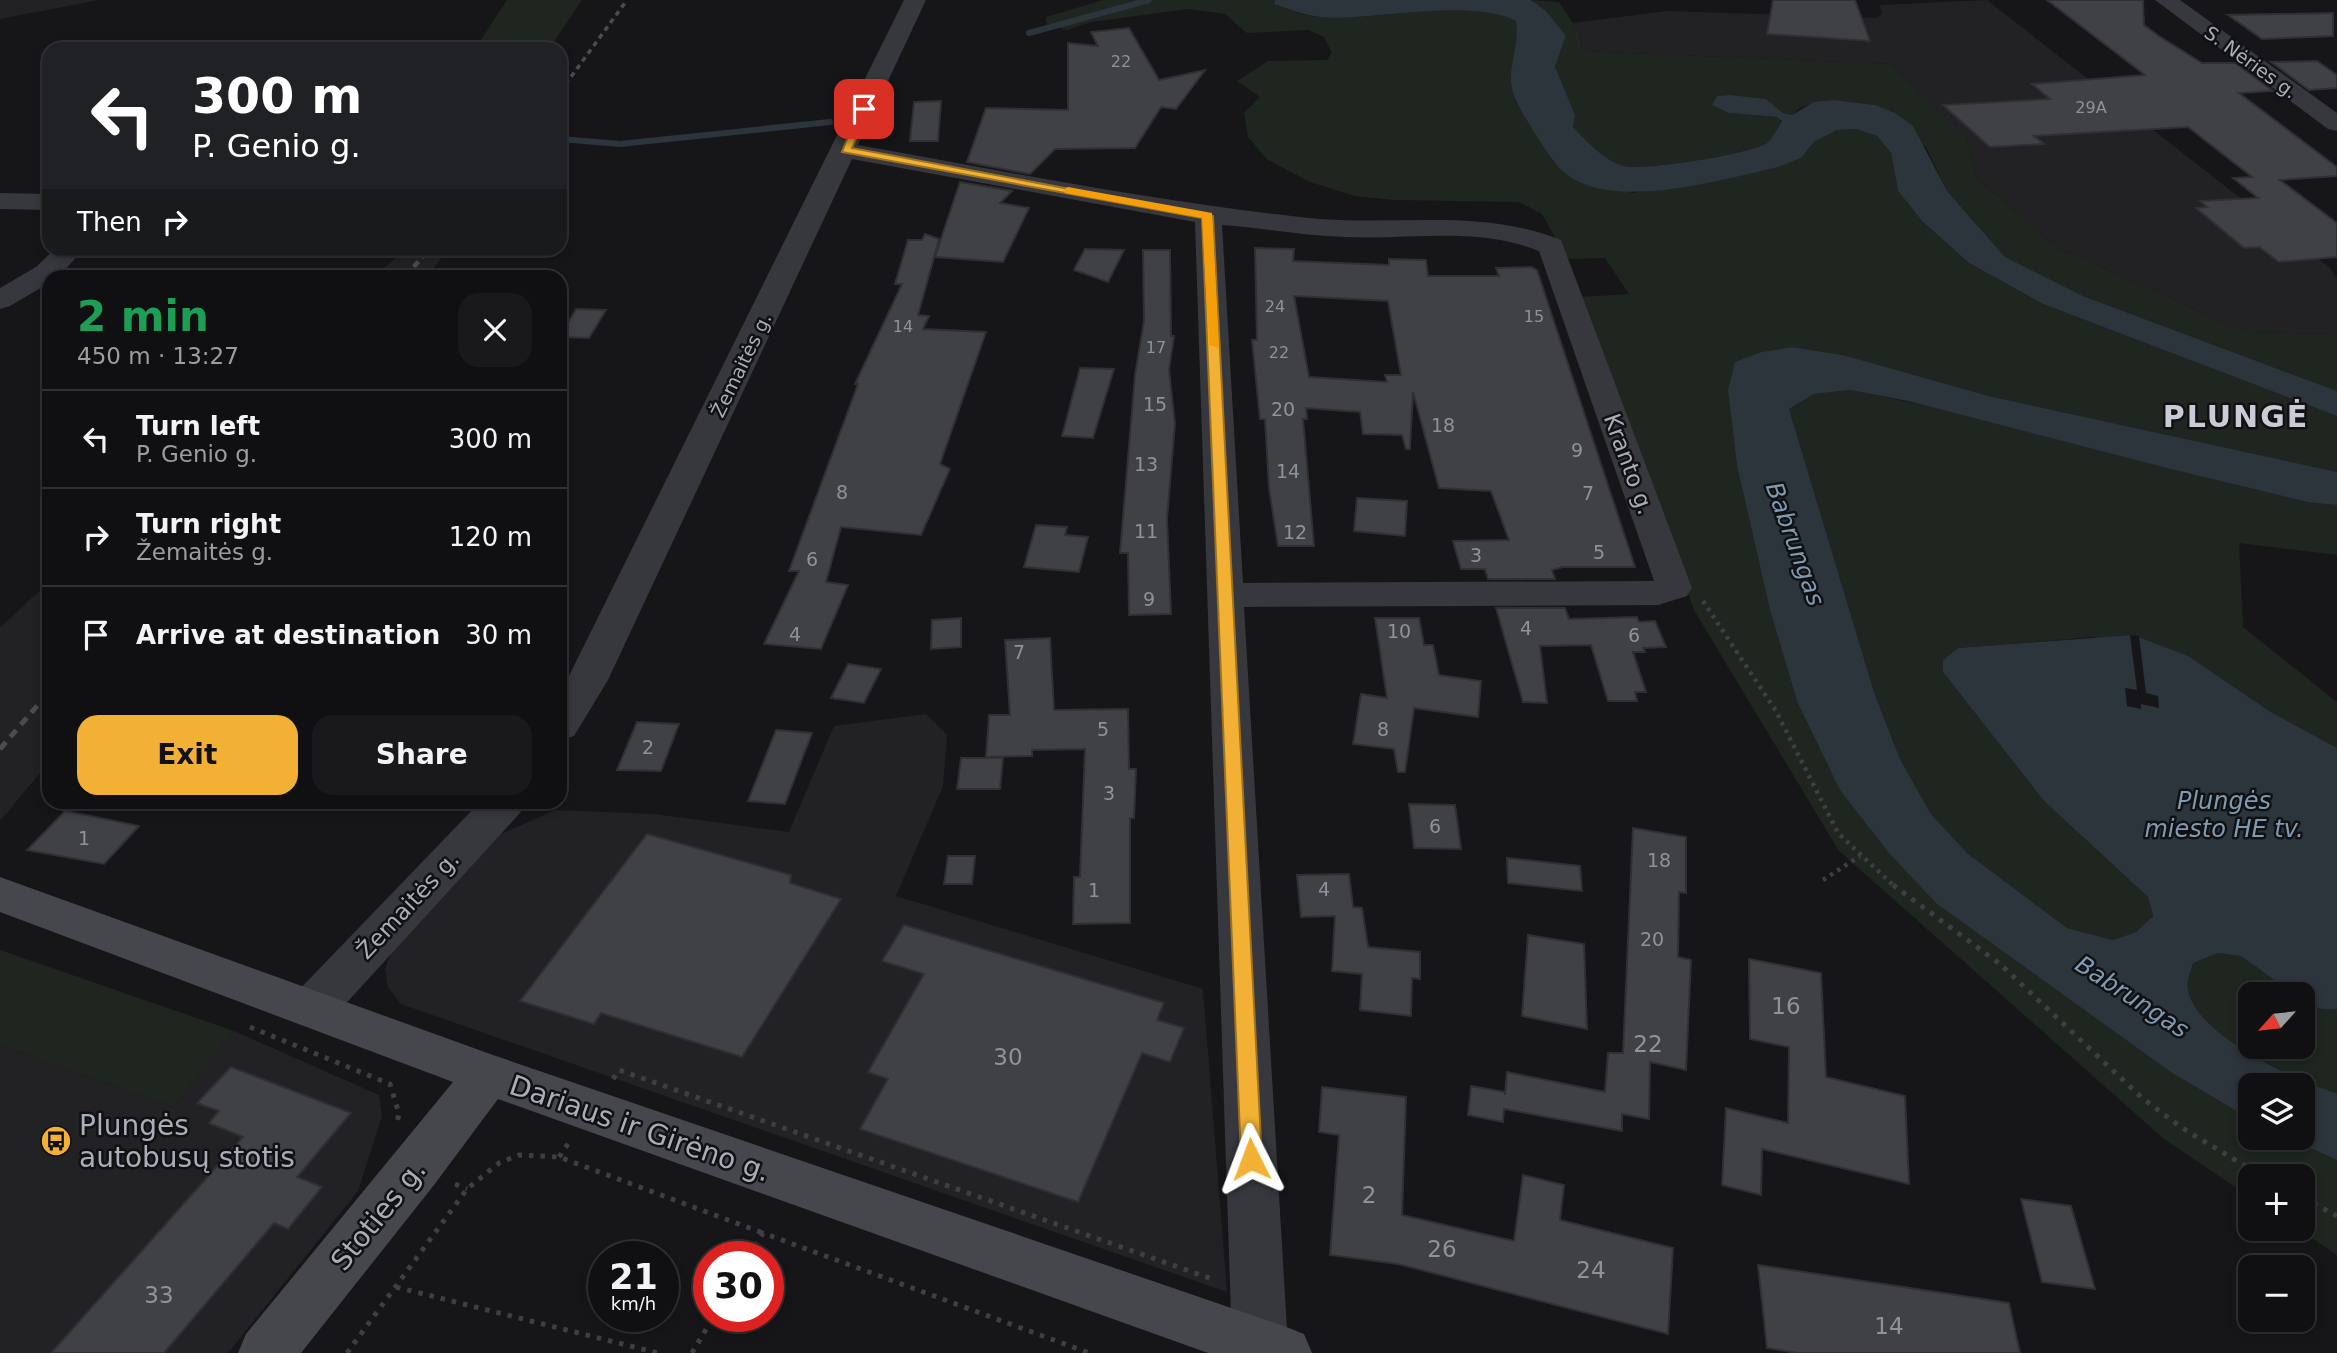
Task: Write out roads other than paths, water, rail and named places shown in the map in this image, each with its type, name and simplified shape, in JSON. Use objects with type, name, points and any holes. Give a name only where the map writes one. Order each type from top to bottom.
[{"type":"main road","name":"Dariaus ir Girėno g.","points":[[0,894],[488,1074],[1272,1349]]},
{"type":"main road","name":"Stoties g.","points":[[265,1353],[405,1149],[488,1074]]},
{"type":"street","name":"Žemaitės g.","points":[[567,715],[589,680],[915,0]]},
{"type":"street","name":"S. Nėries g.","points":[[2166,0],[2337,124]]},
{"type":"street","name":"Kranto g.","points":[[845,150],[1208,216],[1349,229],[1494,229],[1526,233],[1551,246],[1674,588],[1658,593],[1227,595]]},
{"type":"street","points":[[0,201],[42,201]]},
{"type":"street","points":[[1208,216],[1227,595],[1272,1349]]},
{"type":"street","points":[[49,270],[64,256]]},
{"type":"street","points":[[0,300],[42,275]]},
{"type":"street","name":"Žemaitės g.","points":[[312,1008],[498,809]]},
{"type":"water","points":[[1275,0],[1531,0],[1546,11],[1566,36],[1555,66],[1575,115],[1573,127],[1603,155],[1624,166],[1673,164],[1740,152],[1767,143],[1782,121],[1777,117],[1729,113],[1712,105],[1717,96],[1766,99],[1783,113],[1792,115],[1814,102],[1835,100],[1875,105],[1895,113],[1913,126],[1947,191],[2005,257],[2083,296],[2337,391],[2337,416],[2043,304],[1969,263],[1923,222],[1898,191],[1891,153],[1877,136],[1856,129],[1837,130],[1814,142],[1801,158],[1779,167],[1700,185],[1640,192],[1612,191],[1587,185],[1566,174],[1548,154],[1522,111],[1511,82],[1516,21],[1499,15],[1455,11],[1329,18],[1289,10],[1274,4]]},
{"type":"water","name":"Plungės miesto HE tv.","points":[[1792,347],[1843,355],[1989,396],[2337,472],[2337,505],[2308,502],[1908,401],[1850,390],[1814,394],[1789,409],[1874,692],[1900,759],[1931,814],[1967,853],[2067,928],[2113,940],[2136,932],[2153,916],[2148,897],[2044,801],[1943,672],[1943,660],[1958,648],[2133,635],[2188,656],[2269,711],[2337,748],[2337,1009],[2315,1007],[2315,982],[2277,982],[2241,956],[2218,953],[2193,963],[2188,980],[2188,990],[2195,1007],[2209,1024],[2238,1046],[2238,1059],[2259,1059],[2286,1073],[2238,1073],[2238,1112],[2172,1073],[1937,904],[1889,853],[1840,790],[1797,701],[1770,610],[1737,466],[1728,390],[1735,362],[1762,352]]},
{"type":"water","name":"Plungės miesto HE tv.","points":[[2315,1085],[2337,1093],[2337,1160],[2315,1150]]},
{"type":"waterway","points":[[1029,33],[1149,0]]},
{"type":"waterway","points":[[567,140],[620,144],[830,122]]},
{"type":"railway","points":[[567,82],[627,0]]},
{"type":"railway","points":[[411,270],[423,256]]},
{"type":"railway","points":[[0,749],[42,700]]},
{"type":"place","name":"Plungės autobusų stotis","points":[[56,1141]]},
{"type":"district","name":"PLUNGĖ","points":[[2236,417]]},
{"type":"water label","name":"Babrungas","points":[[1795,544]]},
{"type":"water label","name":"Babrungas","points":[[2132,997]]}]
